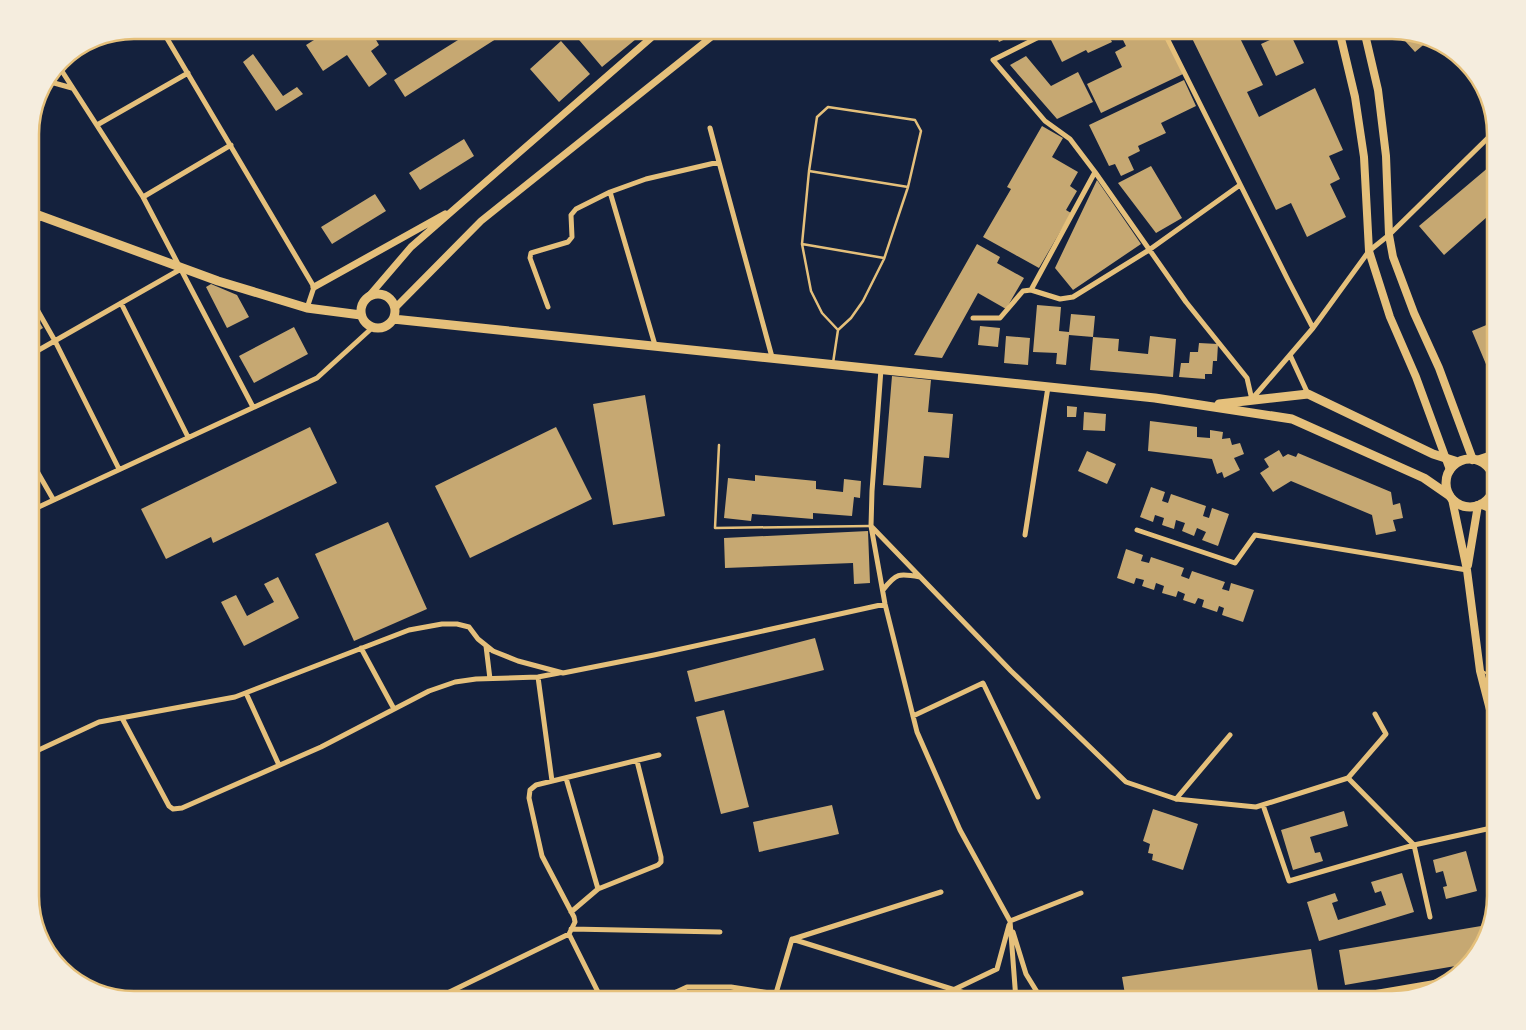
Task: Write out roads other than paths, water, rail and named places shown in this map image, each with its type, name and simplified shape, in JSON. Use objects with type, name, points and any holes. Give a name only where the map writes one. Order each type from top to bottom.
[{"type":"main road","points":[[1341,39],[1355,97],[1364,157],[1369,251],[1390,317],[1416,377],[1450,470]]},
{"type":"main road","points":[[1366,39],[1378,90],[1386,156],[1388,235],[1393,257],[1414,313],[1440,368],[1474,460]]},
{"type":"main road","points":[[39,216],[181,268],[307,308],[360,314]]},
{"type":"main road","points":[[378,294],[389,298],[395,308],[393,319],[384,328],[372,328],[367,325],[360,314],[363,303],[369,296],[378,294]]},
{"type":"main road","points":[[393,319],[1048,386],[1209,405],[1292,419],[1424,478],[1462,505],[1480,505],[1487,507]]},
{"type":"main road","points":[[1209,405],[1308,394],[1447,459],[1458,462],[1474,460],[1487,467]]},
{"type":"main road","points":[[1458,462],[1450,470],[1446,483],[1467,570],[1480,671],[1487,698]]},
{"type":"main road","points":[[1467,570],[1480,505],[1487,499]]},
{"type":"street","points":[[167,39],[314,287]]},
{"type":"street","points":[[369,296],[411,247],[650,39]]},
{"type":"street","points":[[395,308],[481,221],[709,39]]},
{"type":"street","points":[[1034,39],[993,60],[1045,121],[1070,140],[1095,172],[1186,302],[1247,378],[1252,400]]},
{"type":"street","points":[[1167,39],[1313,328]]},
{"type":"street","points":[[62,71],[143,197],[253,407]]},
{"type":"street","points":[[97,125],[188,73]]},
{"type":"street","points":[[54,83],[72,88]]},
{"type":"street","points":[[710,128],[772,357]]},
{"type":"street","points":[[1252,400],[1313,328],[1369,251],[1487,139]]},
{"type":"street","points":[[143,197],[231,145]]},
{"type":"street","points":[[548,308],[530,258],[531,252],[568,242],[572,237],[571,215],[576,209],[610,192],[646,179],[719,162]]},
{"type":"street","points":[[1031,290],[1095,172]]},
{"type":"street","points":[[973,318],[1000,318],[1023,291],[1031,290],[1060,299],[1073,297],[1148,250],[1240,185]]},
{"type":"street","points":[[610,192],[655,345]]},
{"type":"street","points":[[307,308],[314,287],[458,206]]},
{"type":"street","points":[[39,350],[181,268]]},
{"type":"street","points":[[121,303],[188,437]]},
{"type":"street","points":[[39,313],[119,469]]},
{"type":"street","points":[[39,506],[317,378],[372,328]]},
{"type":"street","points":[[1290,355],[1308,394]]},
{"type":"street","points":[[882,368],[871,526],[886,604],[913,716],[917,732],[960,830],[1010,921],[1026,974],[1036,991]]},
{"type":"street","points":[[1025,534],[1048,386]]},
{"type":"street","points":[[1474,460],[1487,456]]},
{"type":"street","points":[[39,475],[53,499]]},
{"type":"street","points":[[871,526],[1011,671],[1126,782],[1176,800],[1256,807],[1348,778],[1386,734],[1376,714]]},
{"type":"street","points":[[1137,530],[1234,563],[1256,534],[1467,570]]},
{"type":"street","points":[[883,590],[893,577],[903,574],[920,577]]},
{"type":"street","points":[[122,718],[169,806],[173,809],[182,808],[321,747],[429,692],[455,682],[538,678],[654,655],[886,604]]},
{"type":"street","points":[[39,750],[98,722],[235,697],[408,630],[442,624],[468,626],[493,651],[518,661],[562,672]]},
{"type":"street","points":[[486,646],[490,679]]},
{"type":"street","points":[[361,648],[394,709]]},
{"type":"street","points":[[538,678],[552,781]]},
{"type":"street","points":[[913,716],[983,683],[1038,797]]},
{"type":"street","points":[[246,693],[279,765]]},
{"type":"street","points":[[1176,800],[1230,735]]},
{"type":"street","points":[[570,931],[575,922],[572,912],[542,856],[529,798],[530,790],[536,785],[659,755]]},
{"type":"street","points":[[572,912],[598,889],[658,865],[661,862],[637,761]]},
{"type":"street","points":[[566,778],[598,889]]},
{"type":"street","points":[[1348,778],[1414,846],[1430,917]]},
{"type":"street","points":[[1263,805],[1290,881],[1414,846],[1487,829]]},
{"type":"street","points":[[792,939],[941,892]]},
{"type":"street","points":[[1010,921],[1081,893]]},
{"type":"street","points":[[952,990],[997,969],[1010,921]]},
{"type":"street","points":[[1010,921],[1015,991]]},
{"type":"street","points":[[570,931],[598,991]]},
{"type":"street","points":[[451,991],[570,931],[720,932]]},
{"type":"street","points":[[792,939],[955,991]]},
{"type":"street","points":[[777,991],[792,939]]},
{"type":"street","points":[[1388,991],[1428,984]]},
{"type":"street","points":[[678,991],[687,987],[731,987],[757,991]]},
{"type":"lane","points":[[833,364],[838,330],[851,318],[864,301],[884,258],[908,187],[920,130],[915,120],[828,107],[817,117],[809,171],[802,244],[811,291],[822,313],[838,330]]},
{"type":"lane","points":[[809,171],[908,187]]},
{"type":"lane","points":[[802,244],[884,258]]},
{"type":"lane","points":[[719,445],[715,528],[871,526]]},
{"type":"lane","points":[[1480,671],[1487,674]]}]
